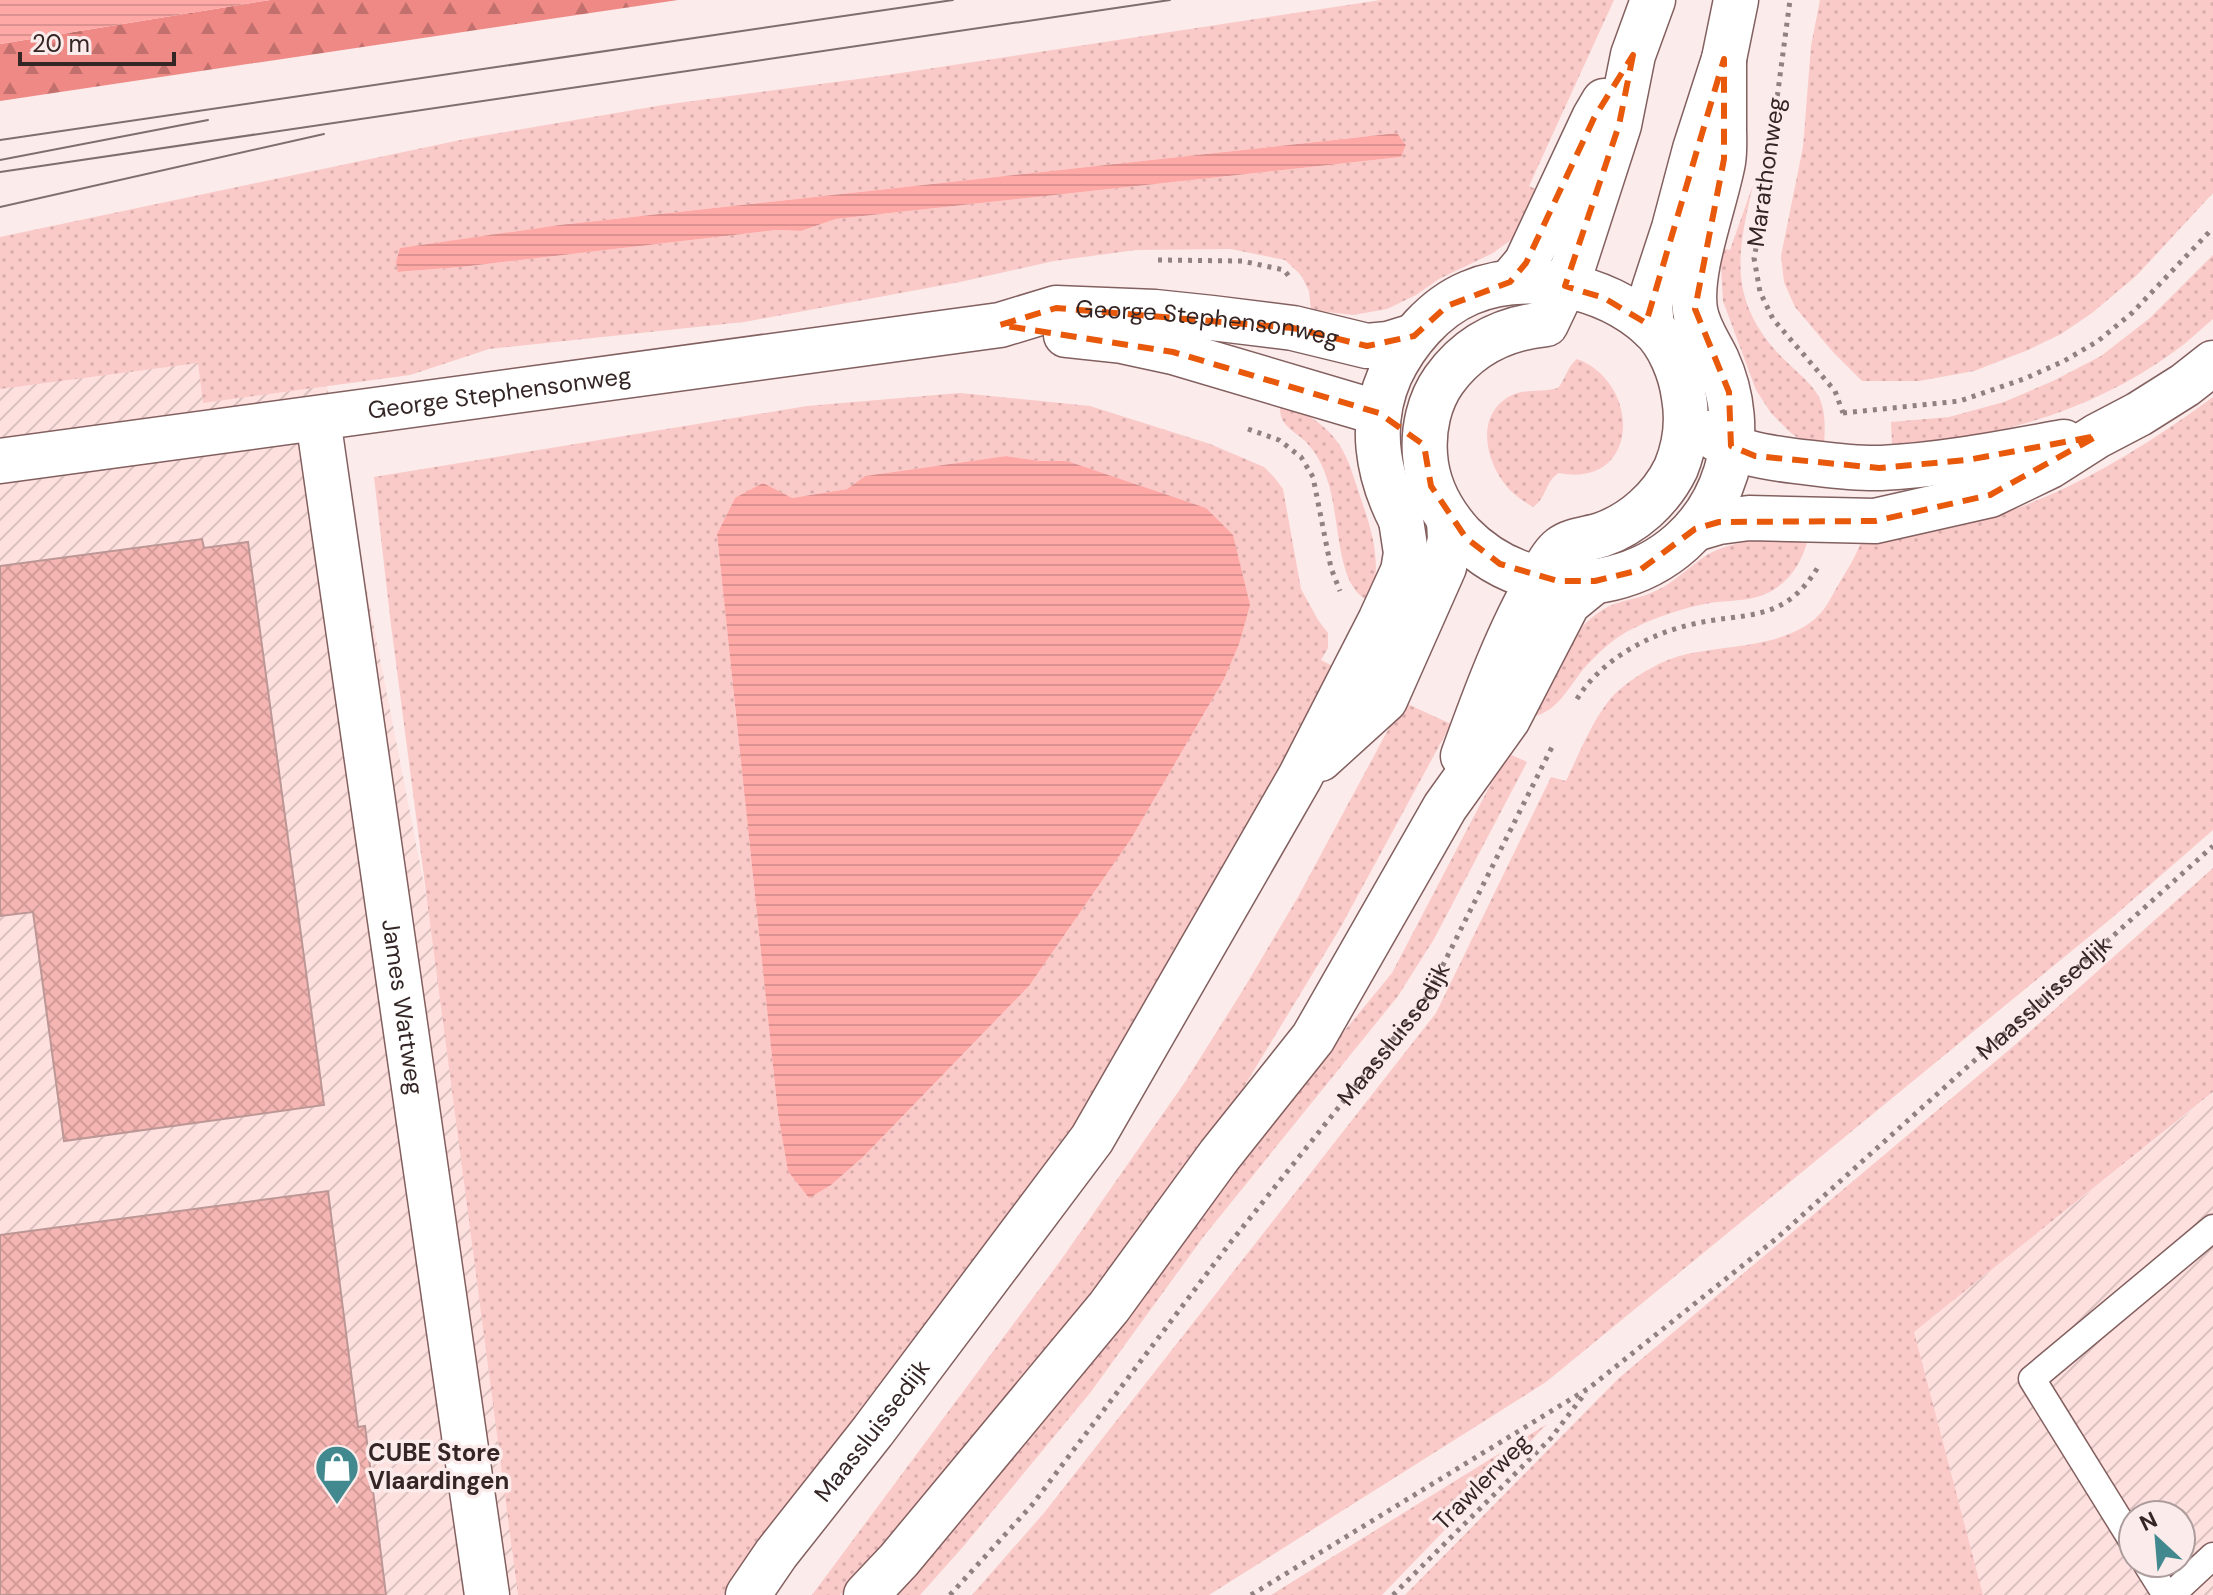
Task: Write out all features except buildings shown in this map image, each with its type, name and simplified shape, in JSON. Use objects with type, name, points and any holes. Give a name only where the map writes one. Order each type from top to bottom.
[{"type":"street","points":[[1653,0],[1633,55],[1619,125],[1565,286],[1546,324],[1525,326],[1485,341],[1453,368],[1441,385],[1426,424],[1425,466],[1431,486],[1449,521],[1491,558],[1540,578],[1577,583],[1640,570],[1679,545],[1695,529],[1720,490],[1731,446]]},
{"type":"street","name":"Marathonweg","points":[[1652,328],[1650,305],[1654,289],[1724,59],[1736,0]]},
{"type":"street","points":[[1510,282],[1526,263],[1594,118],[1633,55]]},
{"type":"street","name":"Marathonweg","points":[[1724,59],[1724,159],[1696,281],[1695,309],[1699,327],[1716,358],[1729,392],[1731,446]]},
{"type":"street","points":[[1414,336],[1447,306],[1467,294],[1510,282],[1565,286],[1623,307],[1652,328],[1676,367],[1686,407],[1682,448],[1676,468],[1653,502],[1620,527],[1561,547],[1548,563],[1530,595],[1481,706],[1445,807]]},
{"type":"street","name":"George Stephensonweg","points":[[0,461],[1000,325],[1056,308],[1212,318],[1293,328],[1367,346],[1388,344],[1414,336]]},
{"type":"street","name":"George Stephensonweg","points":[[1000,325],[1122,341],[1173,352],[1379,413],[1424,445]]},
{"type":"street","name":"Maassluissedijk","points":[[748,1595],[1092,1139],[1300,777],[1403,571],[1406,553],[1401,520],[1390,500],[1378,457],[1379,413],[1382,396],[1395,365],[1414,336]]},
{"type":"street","points":[[1695,529],[1749,518],[1875,521],[1990,495],[2050,466],[2162,400],[2213,363]]},
{"type":"street","points":[[1686,407],[1700,427],[1714,438],[1755,456],[1836,466],[1879,468],[1967,460],[2097,436]]},
{"type":"street","name":"James Wattweg","points":[[318,419],[487,1595]]},
{"type":"street","name":"Maassluissedijk","points":[[1300,777],[1385,700],[1444,567],[1450,539],[1449,521]]},
{"type":"street","points":[[866,1595],[899,1560],[1109,1307],[1219,1156],[1313,1038],[1445,807],[1508,719],[1568,603],[1595,581]]},
{"type":"lane","points":[[2117,1516],[2032,1379],[2213,1228]]},
{"type":"lane","points":[[2168,1595],[2213,1556]]},
{"type":"path","name":"Marathonweg","points":[[1774,121],[1790,0]]},
{"type":"path","name":"Marathonweg","points":[[1759,228],[1754,258],[1760,292],[1773,319],[1835,391],[1843,413]]},
{"type":"path","points":[[1836,466],[1843,413],[1960,401],[2024,379],[2064,361],[2098,341],[2132,313],[2213,228]]},
{"type":"path","points":[[1573,707],[1597,674],[1620,656],[1667,631],[1691,624],[1756,615],[1792,599],[1803,589],[1822,560],[1828,520]]},
{"type":"path","name":"Maassluissedijk","points":[[950,1595],[1032,1505],[1230,1243],[1427,997],[1554,743]]},
{"type":"path","name":"Maassluissedijk","points":[[1251,1595],[1589,1388],[1777,1238],[2213,846]]},
{"type":"path","name":"Trawlerweg","points":[[1393,1595],[1551,1438],[1589,1388]]},
{"type":"highlighted area","points":[[1633,55],[1619,125],[1565,286],[1604,298],[1646,323],[1724,59],[1724,159],[1695,309],[1729,392],[1731,446],[1755,456],[1879,468],[1967,460],[2097,436],[1990,495],[1875,521],[1719,522],[1695,529],[1640,570],[1595,581],[1558,581],[1500,564],[1466,538],[1431,486],[1424,445],[1379,413],[1173,352],[1000,325],[1056,308],[1293,328],[1367,346],[1414,336],[1447,306],[1510,282],[1526,263],[1594,118]]},
{"type":"shaded area","points":[[0,0],[270,0],[0,44]]},
{"type":"shaded area","points":[[1381,0],[1614,0],[1529,186],[1543,192],[1512,239],[1493,253],[1387,309],[1353,315],[1311,310],[1309,291],[1301,275],[1285,260],[1231,249],[1136,250],[1054,261],[960,282],[744,322],[489,349],[410,375],[203,403],[198,363],[0,389],[0,237],[470,138],[663,105],[881,76]],"holes":[[[1397,133],[1406,145],[1401,157],[836,219],[801,231],[777,230],[399,272],[401,248],[559,225]]]},
{"type":"shaded area","points":[[1820,0],[2213,0],[2213,193],[2137,275],[2092,313],[2061,334],[1974,371],[1919,381],[1862,381],[1795,307],[1784,282],[1781,256],[1803,147],[1811,46]]},
{"type":"shaded area","points":[[1397,133],[1406,145],[1401,157],[836,219],[801,231],[777,230],[461,267],[398,272],[396,262],[400,248],[559,225]]},
{"type":"shaded area","points":[[1753,185],[1741,253],[1744,294],[1756,324],[1768,342],[1819,397],[1824,415],[1824,445],[1807,444],[1771,413],[1756,390],[1723,301],[1720,248],[1730,250]]},
{"type":"shaded area","points":[[2213,255],[2213,319],[2180,347],[2143,372],[2076,406],[2005,429],[1892,444],[1891,422],[1949,417],[2004,402],[2101,356],[2150,318]]},
{"type":"shaded area","points":[[305,272],[562,1595],[0,1595],[0,313]]},
{"type":"shaded area","points":[[1577,359],[1598,371],[1613,389],[1621,410],[1623,431],[1617,450],[1605,465],[1586,474],[1559,473],[1533,507],[1508,488],[1494,466],[1487,440],[1491,415],[1510,396],[1558,388]]},
{"type":"shaded area","points":[[960,393],[1090,406],[1210,444],[1264,467],[1283,489],[1301,589],[1328,633],[1328,648],[1321,660],[1338,669],[1064,1156],[723,1595],[518,1595],[374,477],[807,406]],"holes":[[[1006,456],[1067,461],[1223,681],[1131,839],[1029,986],[865,1155],[788,1170],[778,1114],[717,534],[735,498],[792,498],[847,489],[865,476]]]},
{"type":"shaded area","points":[[2213,397],[2213,830],[2113,917],[1546,1382],[1209,1595],[972,1595],[1044,1513],[1436,1013],[1551,777],[1566,781],[1595,721],[1618,691],[1645,671],[1676,657],[1775,639],[1810,623],[1828,603],[1862,539],[1959,526],[2028,504],[2123,457]]},
{"type":"shaded area","points":[[1281,402],[1324,427],[1335,438],[1346,458],[1367,516],[1375,553],[1373,597],[1368,601],[1358,594],[1348,578],[1331,491],[1323,469],[1309,445],[1283,420]]},
{"type":"shaded area","points":[[1006,456],[1067,461],[1206,508],[1233,535],[1250,605],[1239,644],[1223,681],[1131,839],[1029,986],[865,1155],[831,1185],[809,1198],[788,1171],[778,1114],[717,534],[735,498],[763,483],[792,498],[847,489],[865,476]]},
{"type":"shaded area","points":[[1808,538],[1796,568],[1782,584],[1753,598],[1680,610],[1627,632],[1591,660],[1557,703],[1534,716],[1561,656],[1591,618],[1615,604],[1659,590],[1717,550],[1748,542]]},
{"type":"shaded area","points":[[1403,702],[1451,724],[1339,930],[1225,1118],[1097,1293],[903,1528],[840,1595],[812,1595],[1061,1260],[1185,1082],[1298,897]]},
{"type":"shaded area","points":[[1507,753],[1527,762],[1434,939],[1398,996],[1204,1236],[1090,1393],[962,1548],[920,1595],[888,1595],[1392,973]]},
{"type":"shaded area","points":[[2213,868],[2213,1092],[1914,1332],[1983,1595],[1405,1595],[1619,1378],[2016,1044]]},
{"type":"shaded area","points":[[2213,1093],[2213,1595],[1580,1595],[1914,1332]]},
{"type":"shaded area","points":[[1547,1424],[1382,1595],[1271,1595]]},
{"type":"green space","points":[[270,0],[678,0],[0,101],[0,44]]},
{"type":"tram line","points":[[0,140],[953,0]]},
{"type":"tram line","points":[[0,172],[1170,0]]},
{"type":"tram line","points":[[0,160],[208,120]]},
{"type":"tram line","points":[[0,207],[324,134]]},
{"type":"place","name":"CUBE Store Vlaardingen","points":[[337,1506]]}]
